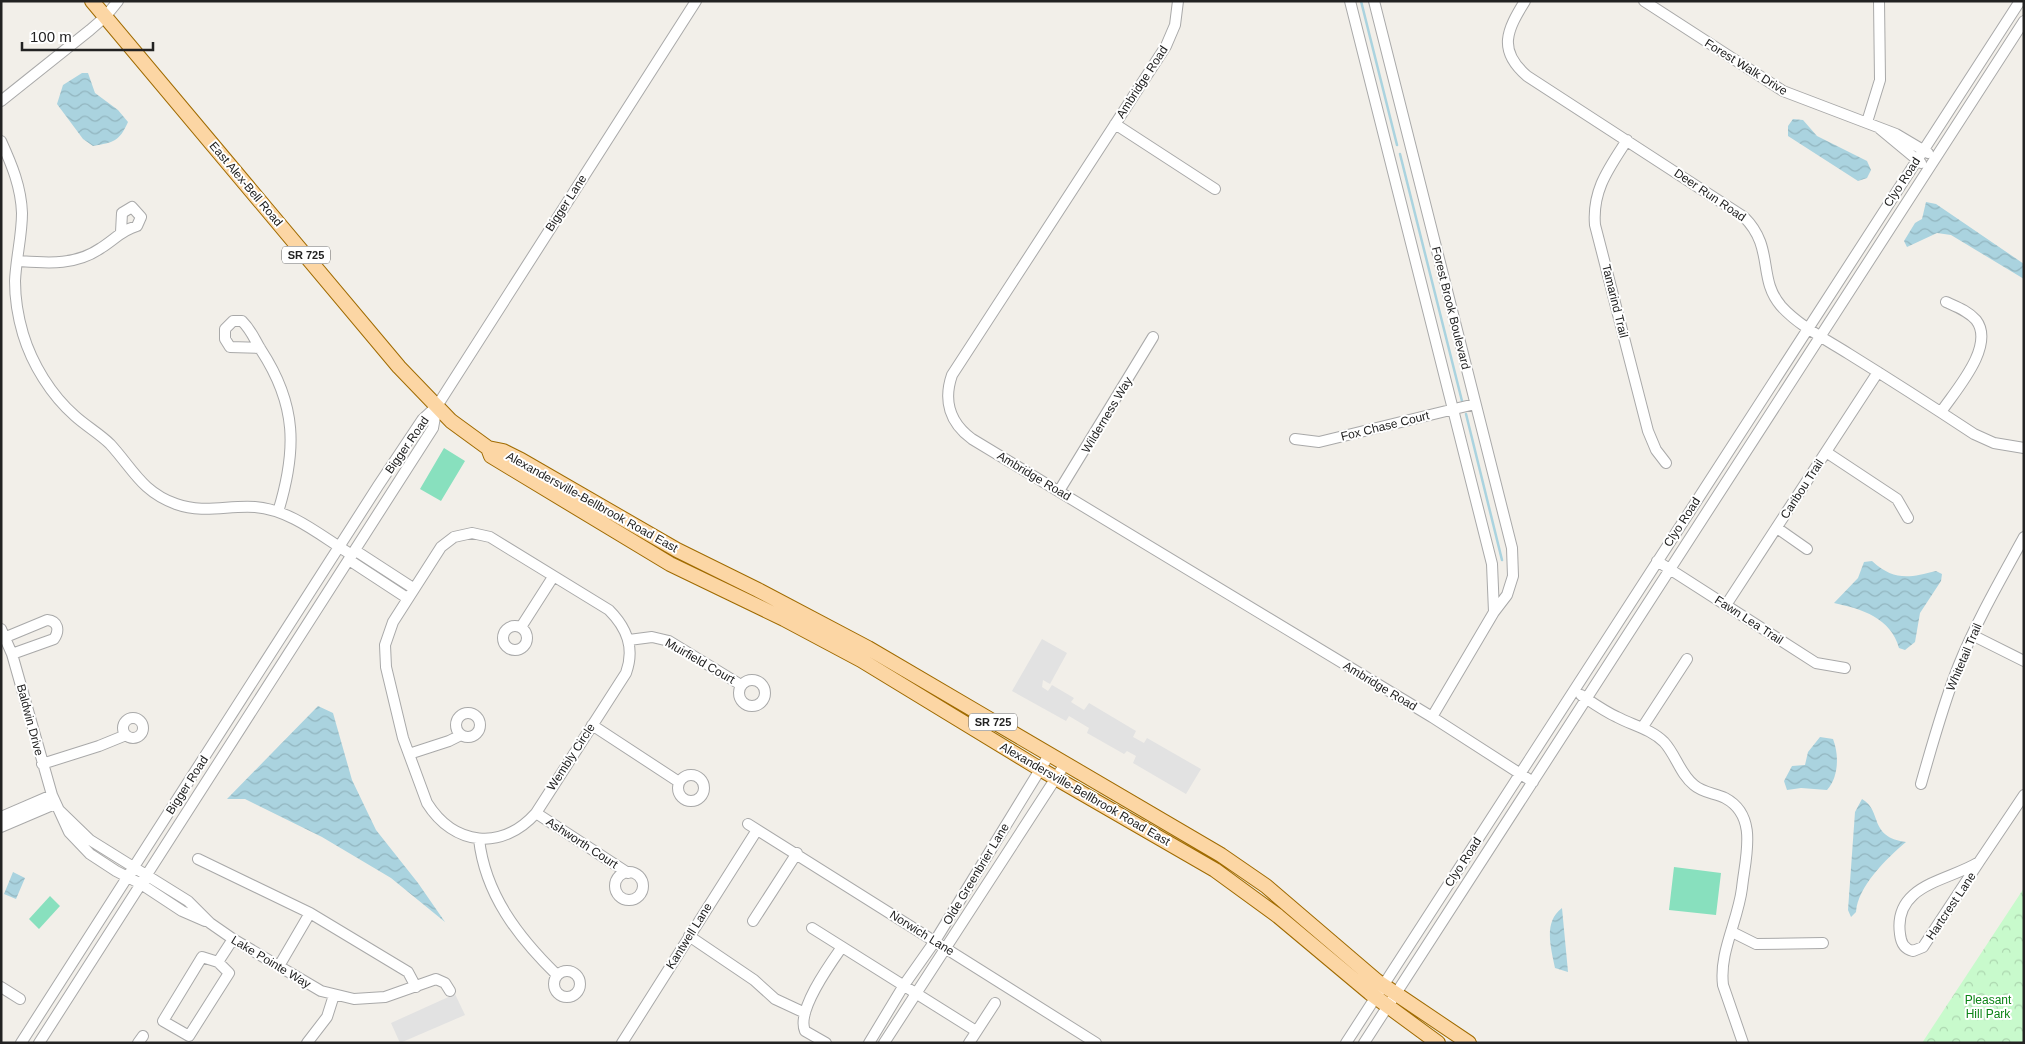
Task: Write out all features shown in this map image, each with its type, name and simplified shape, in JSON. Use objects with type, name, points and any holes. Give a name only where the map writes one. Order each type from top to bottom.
[{"type":"main road","name":"East Alex-Bell Road","points":[[92,1],[370,332],[451,421],[488,448]]},
{"type":"main road","name":"Alexandersville-Bellbrook Road East","points":[[488,448],[503,451],[522,460],[642,531],[714,577],[758,590],[864,654],[1040,770],[1215,870],[1379,990],[1394,994],[1469,1043]]},
{"type":"main road","name":"Alexandersville-Bellbrook Road East","points":[[864,654],[1065,764],[1242,868],[1379,990],[1387,1006],[1438,1043]]},
{"type":"street","points":[[1,101],[105,17],[118,1]]},
{"type":"street","name":"Bigger Lane","points":[[437,406],[696,1]]},
{"type":"street","name":"Ambridge Road","points":[[1178,1],[1175,25],[1169,42],[952,375],[947,393],[953,419],[964,433],[1432,717],[1534,782]]},
{"type":"street","name":"Forest Brook Boulevard","points":[[1350,1],[1492,564],[1494,612]]},
{"type":"street","name":"Forest Brook Boulevard","points":[[1374,1],[1512,548],[1513,565],[1509,590],[1432,717]]},
{"type":"street","name":"Deer Run Road","points":[[1525,1],[1508,35],[1509,52],[1517,67],[1738,212],[1754,226],[1762,243],[1768,281],[1774,296],[1782,307],[1821,336],[1985,440],[2024,448]]},
{"type":"street","name":"Forest Walk Drive","points":[[1644,1],[1783,91],[1896,134],[1935,158]]},
{"type":"street","points":[[1867,122],[1880,80],[1878,1]]},
{"type":"street","name":"Clyo Road","points":[[1346,1043],[2020,1]]},
{"type":"street","name":"Clyo Road","points":[[1364,1043],[2024,21]]},
{"type":"street","points":[[1115,124],[1214,188]]},
{"type":"street","points":[[1877,127],[1928,168]]},
{"type":"street","name":"Tamarind Trail","points":[[1627,140],[1598,187],[1594,204],[1595,220],[1648,431],[1656,450],[1666,463]]},
{"type":"street","points":[[1,141],[14,171],[20,196],[22,227],[15,280],[20,320],[24,336],[40,372],[63,404],[109,442],[139,481],[161,498],[187,508],[204,510],[255,507],[293,517],[340,548],[413,588]]},
{"type":"street","points":[[18,261],[51,263],[77,260],[100,249],[121,232]]},
{"type":"street","points":[[1941,412],[1977,358],[1982,340],[1976,320],[1963,309],[1946,302]]},
{"type":"street","name":"Wilderness Way","points":[[1059,492],[1153,337]]},
{"type":"street","points":[[260,348],[274,369],[283,390],[291,426],[291,462],[278,512]]},
{"type":"street","name":"Caribou Trail","points":[[1726,605],[1878,372]]},
{"type":"street","name":"Fox Chase Court","points":[[1295,439],[1319,442],[1475,404]]},
{"type":"street","name":"Bigger Road","points":[[21,1043],[422,420],[437,406]]},
{"type":"street","name":"Bigger Road","points":[[39,1043],[433,428],[437,406]]},
{"type":"street","points":[[1826,452],[1897,499],[1908,518]]},
{"type":"street","points":[[1777,528],[1807,549]]},
{"type":"street","name":"Wembly Circle","points":[[472,533],[490,537],[553,578],[609,610],[624,627],[629,640],[630,655],[626,673],[536,813],[516,830],[493,838],[479,838],[457,832],[433,812],[427,802],[409,754],[385,656],[388,635],[413,588],[447,542],[461,534],[472,533]]},
{"type":"street","name":"Whitetail Trail","points":[[1921,784],[1945,701],[1972,634],[2024,536]]},
{"type":"street","points":[[352,555],[407,598]]},
{"type":"street","name":"Fawn Lea Trail","points":[[1657,560],[1816,663],[1845,668]]},
{"type":"street","points":[[521,628],[553,578]]},
{"type":"street","points":[[3,633],[47,620],[54,623],[57,627],[57,634],[54,638],[12,654]]},
{"type":"street","name":"Baldwin Drive","points":[[3,633],[12,654],[42,764],[55,803],[69,832],[90,854],[128,877]]},
{"type":"street","points":[[1972,634],[2024,661]]},
{"type":"street","name":"Muirfield Court","points":[[629,640],[652,637],[670,641],[741,685]]},
{"type":"street","points":[[1642,728],[1687,659]]},
{"type":"street","points":[[1574,690],[1604,711],[1642,728],[1664,742],[1686,778],[1694,786],[1726,799],[1744,815],[1747,840],[1740,904],[1724,954],[1722,976],[1743,1043]]},
{"type":"street","points":[[592,726],[680,782]]},
{"type":"street","points":[[42,764],[99,746],[126,735]]},
{"type":"street","points":[[409,754],[449,741],[461,735]]},
{"type":"street","name":"Olde Greenbrier Lane","points":[[870,1042],[904,985],[935,941],[1049,755]]},
{"type":"street","name":"Olde Greenbrier Lane","points":[[884,1043],[1065,764]]},
{"type":"street","name":"Hartcrest Lane","points":[[1980,862],[1969,869],[1925,885],[1913,895],[1907,903],[1900,922],[1901,942],[1904,947],[1913,951],[1924,947],[1980,862],[2024,795]]},
{"type":"street","points":[[1,818],[55,803]]},
{"type":"street","points":[[1,827],[55,803]]},
{"type":"street","name":"Baldwin Drive","points":[[55,803],[90,840],[147,875]]},
{"type":"street","name":"Ashworth Court","points":[[536,813],[628,873]]},
{"type":"street","name":"Norwich Lane","points":[[752,827],[935,941],[1089,1041]]},
{"type":"street","name":"Kantwell Lane","points":[[622,1043],[752,827]]},
{"type":"street","points":[[479,838],[485,867],[502,908],[523,940],[557,975]]},
{"type":"street","points":[[753,922],[796,853]]},
{"type":"street","points":[[198,859],[310,913],[408,972],[416,988]]},
{"type":"street","name":"Lake Pointe Way","points":[[147,875],[188,901],[210,923],[233,940],[303,982],[334,996],[366,999],[388,997],[436,979],[445,983],[450,991]]},
{"type":"street","name":"Lake Pointe Way","points":[[128,877],[182,911],[210,923]]},
{"type":"street","points":[[279,966],[310,913]]},
{"type":"street","points":[[812,928],[976,1031]]},
{"type":"street","points":[[1732,932],[1756,944],[1823,943]]},
{"type":"street","points":[[688,936],[754,980],[775,999],[805,1013]]},
{"type":"street","points":[[218,962],[233,940]]},
{"type":"street","points":[[826,1043],[805,1031],[805,1013],[817,987],[842,947]]},
{"type":"street","points":[[202,957],[218,962],[229,973],[190,1036],[163,1021],[202,957]]},
{"type":"street","points":[[1,987],[20,999]]},
{"type":"street","points":[[307,1043],[326,1017],[334,996]]},
{"type":"street","points":[[968,1043],[995,1003]]},
{"type":"green space","points":[[444,448],[465,461],[441,501],[420,489]]},
{"type":"green space","points":[[1674,867],[1721,873],[1716,915],[1669,910]]},
{"type":"green space","name":"Pleasant Hill Park","points":[[2024,888],[2024,1043],[1922,1043]]},
{"type":"green space","points":[[50,896],[60,906],[39,929],[29,919]]},
{"type":"shaded area","points":[[1042,639],[1067,653],[1050,684],[1043,680],[1042,687],[1048,691],[1052,685],[1074,698],[1071,702],[1084,710],[1089,703],[1136,731],[1133,737],[1144,743],[1147,738],[1201,769],[1186,794],[1133,763],[1136,756],[1127,751],[1124,754],[1087,733],[1089,728],[1069,716],[1066,721],[1012,691]]},
{"type":"shaded area","points":[[455,994],[465,1015],[400,1043],[391,1023]]},
{"type":"water","points":[[82,73],[88,73],[95,93],[118,110],[128,122],[122,134],[111,142],[93,146],[83,139],[57,104],[63,85]]},
{"type":"water","points":[[1793,119],[1803,120],[1817,136],[1867,161],[1871,170],[1867,178],[1858,181],[1788,136],[1788,126]]},
{"type":"water","points":[[1926,202],[1936,204],[2024,264],[2024,279],[1951,235],[1937,233],[1907,247],[1904,241],[1915,223],[1922,219]]},
{"type":"water","points":[[1872,561],[1887,572],[1895,575],[1910,576],[1936,571],[1942,574],[1941,581],[1920,613],[1915,642],[1905,650],[1899,648],[1889,629],[1874,616],[1855,608],[1834,603],[1858,578],[1864,562]]},
{"type":"water","points":[[318,706],[333,713],[352,780],[376,830],[418,883],[445,922],[391,878],[322,837],[245,799],[227,799]]},
{"type":"water","points":[[1820,737],[1833,739],[1835,745],[1837,765],[1831,785],[1827,790],[1801,788],[1787,790],[1784,781],[1792,766],[1805,765],[1808,752]]},
{"type":"water","points":[[1862,799],[1872,810],[1886,835],[1906,842],[1890,856],[1867,883],[1858,902],[1856,912],[1851,917],[1848,910],[1855,812]]},
{"type":"water","points":[[13,872],[25,878],[16,899],[4,894]]},
{"type":"water","points":[[1562,908],[1568,972],[1555,968],[1550,944],[1552,920]]},
{"type":"waterway","points":[[1361,1],[1397,145]]},
{"type":"waterway","points":[[1400,154],[1462,401]]},
{"type":"waterway","points":[[1466,414],[1502,560]]}]
